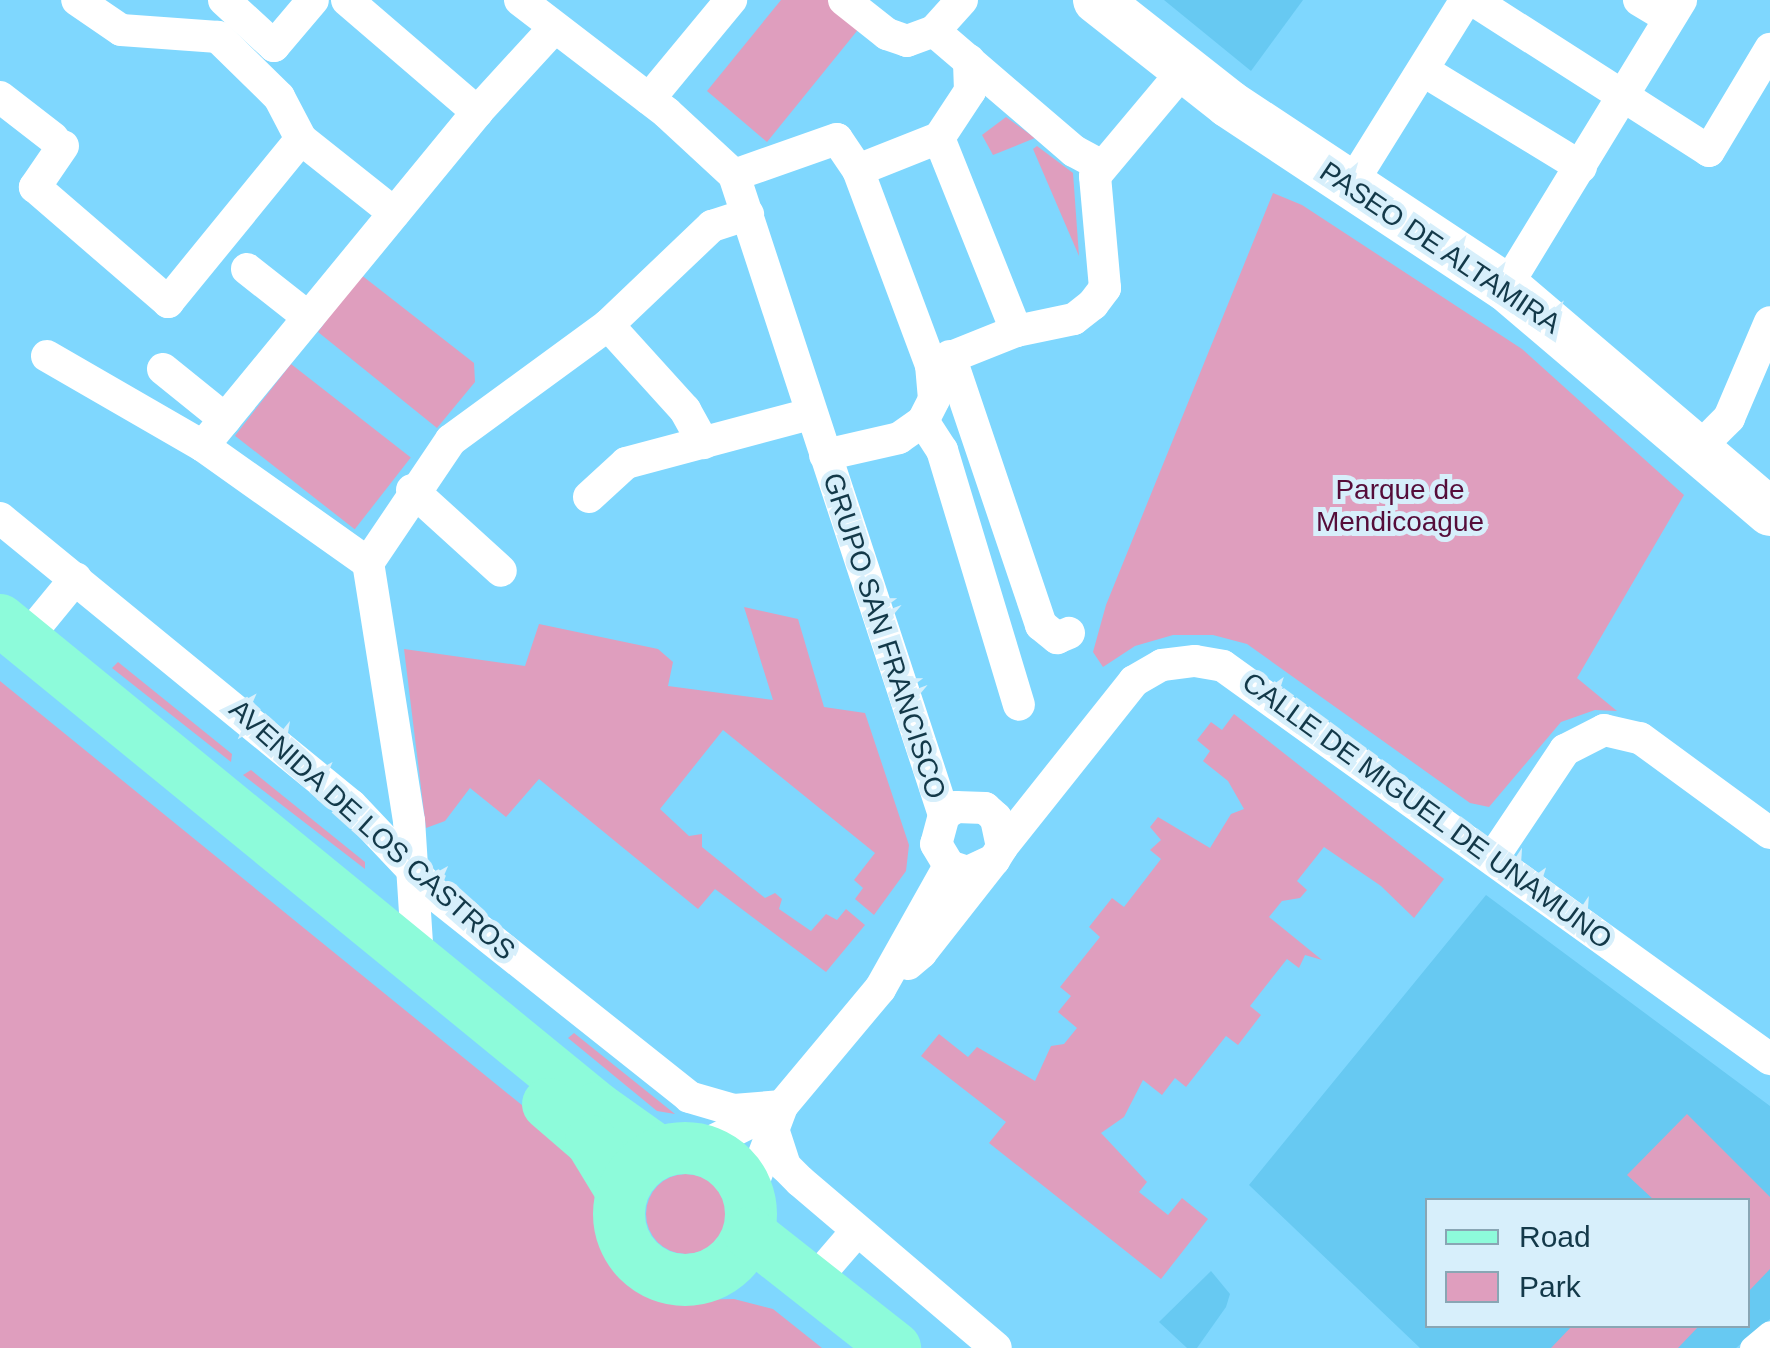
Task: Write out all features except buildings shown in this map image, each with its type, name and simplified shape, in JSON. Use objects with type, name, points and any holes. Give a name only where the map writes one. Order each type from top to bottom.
[{"type":"main road","name":"PASEO DE ALTAMIRA","points":[[1096,0],[1184,70],[1350,186],[1506,287],[1770,512]]},
{"type":"main road","points":[[8,637],[418,959],[679,1150],[730,1166],[739,1233],[768,1286],[849,1348]]},
{"type":"main road","points":[[8,637],[591,1142],[622,1192],[623,1237],[652,1272],[685,1280],[739,1233]]},
{"type":"main road","points":[[622,1192],[643,1162],[679,1150]]},
{"type":"main road","points":[[739,1233],[812,1282],[895,1348]]},
{"type":"street","points":[[77,0],[121,30],[148,36],[201,31],[218,37],[280,97],[301,138],[394,213]]},
{"type":"street","points":[[224,0],[274,46],[313,0]]},
{"type":"street","points":[[347,0],[477,112]]},
{"type":"street","points":[[520,0],[648,99],[734,175],[838,139],[858,170],[941,361],[1041,625],[1057,638],[1069,633]]},
{"type":"street","points":[[648,99],[731,0]]},
{"type":"street","points":[[844,0],[887,34],[907,40],[934,31],[962,0]]},
{"type":"street","points":[[1350,186],[1470,0],[1709,150],[1766,64]]},
{"type":"street","points":[[1506,287],[1675,9],[1639,0]]},
{"type":"street","points":[[203,446],[477,112],[554,28]]},
{"type":"street","points":[[934,31],[1074,151],[1102,166]]},
{"type":"street","points":[[858,170],[940,138],[970,91],[969,60]]},
{"type":"street","points":[[941,361],[1016,331],[1074,319],[1106,288],[1094,191],[1102,166],[1184,70]]},
{"type":"street","points":[[1424,70],[1581,167]]},
{"type":"street","points":[[0,97],[58,142],[35,187],[168,302],[301,138]]},
{"type":"street","points":[[940,138],[1016,331]]},
{"type":"street","name":"GRUPO SAN FRANCISCO","points":[[734,175],[944,816]]},
{"type":"street","points":[[418,959],[411,861],[368,564],[412,490],[451,440],[608,324],[712,226],[748,214]]},
{"type":"street","points":[[247,269],[308,317]]},
{"type":"street","points":[[1698,449],[1730,418],[1770,322]]},
{"type":"street","points":[[608,324],[686,410],[703,443]]},
{"type":"street","points":[[47,356],[203,446],[368,564]]},
{"type":"street","points":[[941,361],[934,400],[923,421],[942,450],[1019,705]]},
{"type":"street","points":[[163,370],[225,419]]},
{"type":"street","points":[[589,496],[626,463],[810,414]]},
{"type":"street","name":"GRUPO SAN FRANCISCO","points":[[825,456],[899,438],[923,421]]},
{"type":"street","points":[[412,490],[501,572]]},
{"type":"street","name":"AVENIDA DE LOS CASTROS","points":[[0,518],[351,805],[411,861],[438,896],[688,1097],[778,1119]]},
{"type":"street","points":[[8,637],[76,578]]},
{"type":"street","name":"CALLE DE MIGUEL DE UNAMUNO","points":[[880,989],[921,953],[1051,792],[1134,680],[1162,665],[1195,660],[1223,666],[1258,687],[1770,1059]]},
{"type":"street","points":[[1494,856],[1565,750],[1604,730],[1640,738],[1770,833]]},
{"type":"street","points":[[351,805],[367,796],[397,758]]},
{"type":"street","points":[[985,808],[996,818],[998,854],[968,872],[949,866],[936,844],[944,816],[956,807],[985,808],[1051,792]]},
{"type":"street","name":"CALLE DE MIGUEL DE UNAMUNO","points":[[739,1233],[778,1119],[880,989],[949,866]]},
{"type":"street","points":[[778,1119],[785,1166],[854,1233],[996,1348]]},
{"type":"street","name":"CALLE DE MIGUEL DE UNAMUNO","points":[[679,1150],[778,1119]]},
{"type":"street","points":[[812,1282],[854,1233]]},
{"type":"street","points":[[1752,1348],[1770,1333]]},
{"type":"shaded area","points":[[1164,0],[1303,0],[1251,71]]},
{"type":"shaded area","points":[[1486,895],[1770,1106],[1770,1319],[1736,1348],[1420,1348],[1249,1185]]},
{"type":"shaded area","points":[[1211,1271],[1230,1294],[1226,1307],[1197,1348],[1187,1348],[1159,1322]]},
{"type":"green space","points":[[781,0],[829,0],[861,26],[767,142],[707,91]]},
{"type":"green space","points":[[1006,117],[1035,138],[993,155],[982,135]]},
{"type":"green space","points":[[1037,146],[1073,173],[1079,256],[1033,149]]},
{"type":"green space","name":"Parque de Mendicoague","points":[[1273,193],[1302,205],[1522,349],[1684,495],[1577,678],[1617,711],[1595,710],[1561,722],[1489,807],[1470,803],[1247,644],[1213,635],[1173,635],[1135,646],[1103,667],[1093,652],[1106,605]]},
{"type":"green space","points":[[360,274],[474,363],[475,382],[437,428],[318,332]]},
{"type":"green space","points":[[291,364],[411,458],[355,529],[235,436]]},
{"type":"green space","points":[[744,607],[798,619],[824,707],[865,713],[909,845],[906,871],[874,915],[855,899],[863,888],[854,880],[875,853],[723,730],[660,809],[689,836],[702,834],[702,847],[765,898],[775,893],[782,899],[779,909],[811,931],[826,914],[837,920],[846,909],[865,925],[826,972],[715,889],[698,909],[539,779],[506,817],[470,788],[445,821],[426,828],[404,649],[525,666],[539,624],[658,649],[673,662],[668,686],[773,700]]},
{"type":"green space","points":[[118,662],[232,754],[231,762],[112,668]]},
{"type":"green space","points":[[0,681],[576,1149],[599,1200],[614,1261],[637,1283],[682,1300],[734,1299],[773,1309],[822,1348],[0,1348]]},
{"type":"green space","points":[[1234,714],[1444,879],[1414,918],[1381,886],[1324,847],[1297,881],[1307,890],[1300,898],[1282,901],[1269,917],[1322,960],[1305,955],[1299,968],[1287,959],[1250,1006],[1261,1015],[1238,1045],[1226,1036],[1186,1087],[1175,1078],[1162,1095],[1143,1080],[1124,1117],[1101,1133],[1147,1182],[1139,1192],[1168,1215],[1182,1198],[1208,1219],[1161,1279],[989,1143],[1006,1122],[921,1056],[939,1034],[968,1057],[977,1047],[1035,1081],[1051,1046],[1064,1044],[1077,1028],[1058,1012],[1071,996],[1060,987],[1100,937],[1089,927],[1112,898],[1124,907],[1161,859],[1150,850],[1161,840],[1150,827],[1158,817],[1210,848],[1231,814],[1244,809],[1228,781],[1203,761],[1210,751],[1197,740],[1211,722],[1222,730]]},
{"type":"green space","points":[[251,770],[365,862],[365,869],[243,775]]},
{"type":"green space","points":[[574,1033],[675,1114],[657,1111],[568,1038]]},
{"type":"green space","points":[[1687,1114],[1770,1197],[1770,1269],[1750,1290],[1750,1198],[1652,1198],[1627,1175]]},
{"type":"green space","points":[[678,1174],[694,1174],[715,1185],[726,1214],[715,1243],[694,1254],[678,1254],[664,1248],[652,1236],[646,1222],[646,1206],[652,1192],[664,1180]]},
{"type":"green space","points":[[1570,1328],[1697,1328],[1678,1348],[1551,1348]]}]
